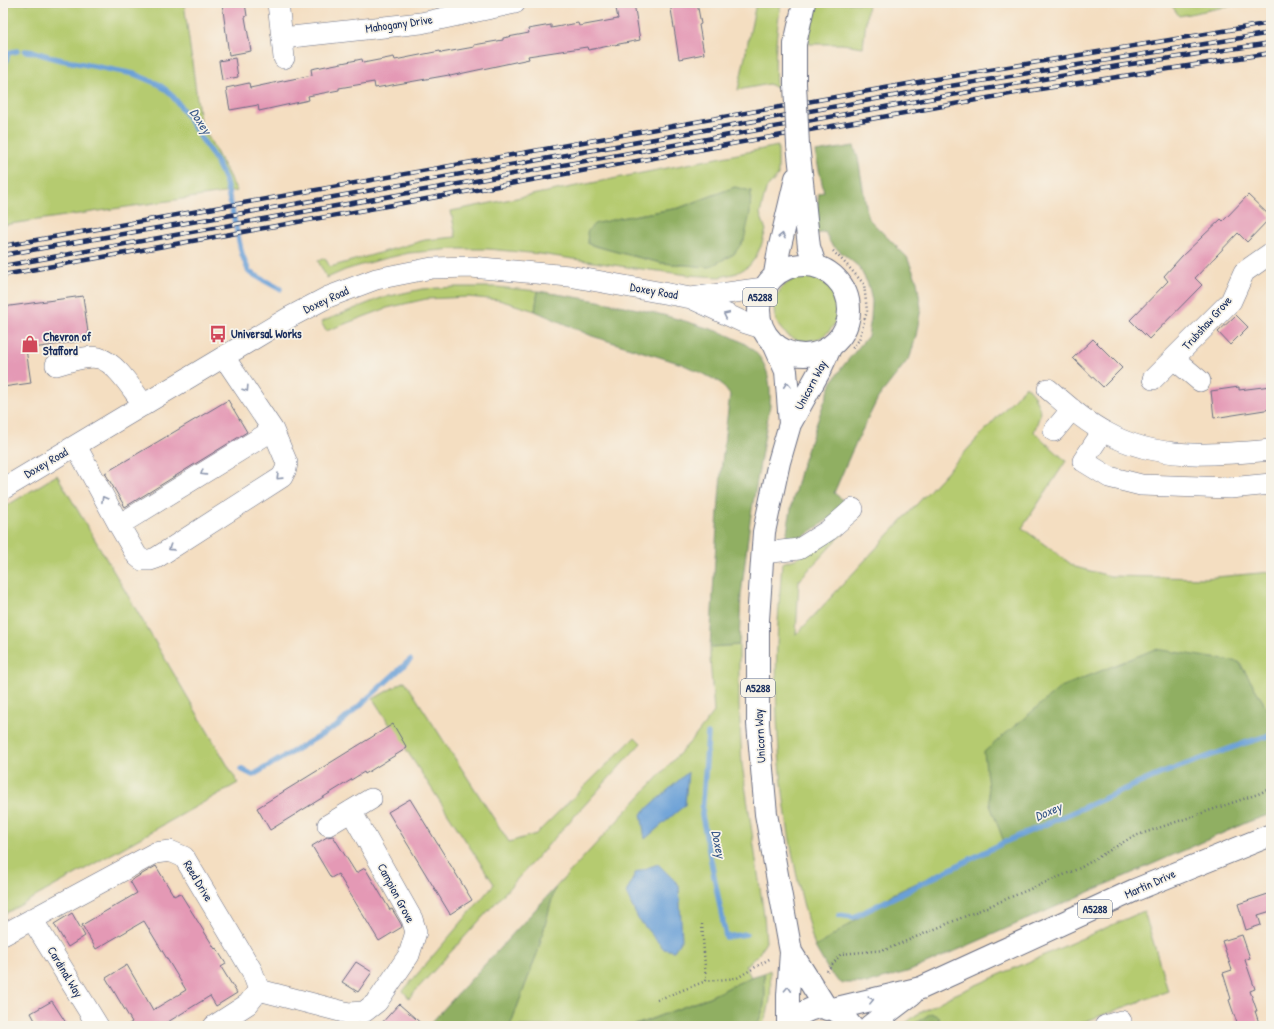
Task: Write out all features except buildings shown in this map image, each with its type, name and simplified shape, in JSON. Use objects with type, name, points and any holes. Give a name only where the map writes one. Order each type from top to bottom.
[{"type":"main road","name":"A5288","points":[[804,3],[795,44],[795,84],[799,154],[809,247],[815,265]]},
{"type":"main road","name":"A5288","points":[[769,281],[784,269],[794,265],[804,264],[815,265],[828,271],[839,280],[847,293],[850,308],[848,322],[842,336],[841,349],[802,355],[787,352],[768,336],[759,315],[759,301],[769,281],[790,201],[799,154]]},
{"type":"main road","name":"Unicorn Way","points":[[768,336],[786,370],[790,424]]},
{"type":"main road","name":"Unicorn Way","points":[[789,1026],[788,995],[781,955],[758,724],[758,620],[764,532],[779,462],[790,424],[819,372],[841,349]]},
{"type":"main road","name":"Martin Drive","points":[[830,1009],[921,988],[1135,890],[1271,835]]},
{"type":"main road","name":"Unicorn Way","points":[[781,955],[830,1009]]},
{"type":"main road","name":"Martin Drive","points":[[870,1026],[921,988]]},
{"type":"main road","name":"A5288","points":[[789,1026],[793,1020],[807,1010],[820,1008],[830,1009],[845,1018],[851,1026]]},
{"type":"street","name":"Mahogany Drive","points":[[278,3],[283,48],[421,23],[515,3]]},
{"type":"street","name":"Trubshaw Grove","points":[[1153,379],[1231,301],[1244,272],[1271,253]]},
{"type":"street","name":"Doxey Road","points":[[3,489],[290,317],[328,297],[376,278],[432,268],[471,267],[569,276],[691,298],[743,322],[768,336]]},
{"type":"street","name":"Doxey Road","points":[[691,298],[769,281]]},
{"type":"street","points":[[76,446],[137,556],[142,560],[156,558],[282,477],[286,469],[286,463],[273,430],[224,357]]},
{"type":"street","points":[[56,365],[83,358],[98,358],[110,363],[144,405]]},
{"type":"street","name":"Trubshaw Grove","points":[[1174,359],[1200,381]]},
{"type":"street","points":[[1048,389],[1087,421],[1103,431],[1137,446],[1174,454],[1227,454],[1271,450]]},
{"type":"street","points":[[1054,431],[1072,408]]},
{"type":"street","points":[[119,525],[273,430]]},
{"type":"street","points":[[1103,431],[1083,461],[1109,477],[1141,485],[1231,493],[1271,484]]},
{"type":"street","points":[[1227,454],[1231,493]]},
{"type":"street","points":[[763,553],[799,549],[829,530],[853,509]]},
{"type":"street","points":[[328,825],[371,799]]},
{"type":"street","name":"Campion Grove","points":[[259,990],[364,1019],[405,961],[416,932],[412,919],[351,812]]},
{"type":"street","name":"Reed Drive","points":[[3,935],[156,853],[170,851],[184,857],[252,971],[259,990]]},
{"type":"street","name":"Cardinal Way","points":[[32,919],[98,1026]]},
{"type":"street","points":[[214,1026],[248,1004],[259,990]]},
{"type":"path","points":[[830,248],[864,284],[867,311],[858,340],[841,349]]},
{"type":"path","points":[[824,975],[841,954],[885,950],[1080,868],[1132,837],[1258,794],[1271,788]]},
{"type":"path","points":[[702,924],[706,981]]},
{"type":"path","points":[[773,965],[781,955]]},
{"type":"path","points":[[657,1000],[706,981],[737,978],[781,955]]},
{"type":"green space","points":[[3,3],[184,3],[200,121],[237,191],[3,225]]},
{"type":"green space","points":[[756,3],[781,3],[776,46],[776,88],[769,84],[738,90]]},
{"type":"green space","points":[[815,3],[868,3],[863,47],[842,44],[808,44]]},
{"type":"green space","points":[[1170,3],[1245,3],[1179,16]]},
{"type":"green space","points":[[778,146],[778,176],[766,189],[760,214],[766,230],[761,246],[749,266],[737,273],[720,277],[689,275],[540,254],[488,249],[453,249],[409,253],[345,270],[327,278],[318,261],[325,258],[330,267],[425,240],[456,237],[451,211]],"holes":[[[735,187],[734,254],[709,267],[661,263],[588,244],[620,218],[679,208]]]},
{"type":"green space","points":[[854,146],[858,158],[868,218],[907,257],[917,281],[921,308],[916,336],[910,357],[878,398],[852,451],[834,493],[849,505],[797,541],[786,538],[792,503],[801,468],[832,382],[868,336],[871,318],[872,301],[868,284],[859,267],[831,244],[825,232],[816,234],[815,226],[819,193],[824,192],[815,152]]},
{"type":"green space","points":[[735,187],[751,191],[750,213],[744,240],[734,254],[709,267],[661,263],[588,244],[587,232],[594,224],[679,208]]},
{"type":"green space","points":[[806,277],[824,283],[832,291],[838,309],[832,327],[824,335],[806,341],[788,335],[780,327],[774,309],[780,291],[788,283]]},
{"type":"green space","points":[[496,287],[538,291],[535,311],[499,300],[468,297],[426,299],[387,308],[326,331],[321,322],[381,298],[422,289]]},
{"type":"green space","points":[[538,291],[643,310],[710,329],[742,342],[753,350],[763,362],[768,375],[770,405],[750,521],[741,595],[739,645],[710,647],[715,552],[730,395],[720,382],[682,364],[592,336],[535,311]]},
{"type":"green space","points":[[1026,386],[1033,394],[1041,412],[1034,432],[1066,461],[1022,528],[1075,567],[1110,576],[1205,578],[1271,572],[1271,715],[1239,662],[990,805],[1005,842],[891,895],[815,947],[796,873],[789,835],[780,759],[776,682],[777,634],[782,563],[795,559],[860,515],[799,580],[796,635]]},
{"type":"green space","points":[[57,475],[238,783],[3,915],[3,508]]},
{"type":"green space","points":[[739,645],[739,705],[742,764],[764,915],[766,942],[758,955],[745,966],[751,977],[707,998],[633,1026],[510,1026],[538,951],[555,888],[693,739],[714,712],[710,647]]},
{"type":"green space","points":[[1155,649],[1239,662],[1271,715],[1271,814],[1248,822],[910,971],[869,983],[841,983],[830,973],[815,947],[891,895],[1004,842],[990,805],[984,752],[1061,687]]},
{"type":"green space","points":[[405,681],[509,842],[536,834],[635,737],[641,743],[409,998],[403,991],[494,884],[373,699]]},
{"type":"green space","points":[[555,888],[538,951],[510,1026],[431,1026],[430,1024]]},
{"type":"green space","points":[[1144,911],[1168,991],[1073,1026],[939,1026],[939,1017],[920,1020],[912,1026],[902,1026],[916,1015],[949,997]]},
{"type":"green space","points":[[770,970],[771,992],[768,1011],[762,1026],[756,1026],[764,1006],[764,973]]},
{"type":"green space","points":[[764,973],[764,1006],[756,1026],[633,1026],[707,998],[751,977]]},
{"type":"green space","points":[[931,1013],[939,1017],[939,1026],[912,1026]]},
{"type":"water","points":[[688,772],[685,805],[645,839],[641,814]]},
{"type":"water","points":[[658,864],[679,885],[682,939],[674,951],[664,949],[638,919],[626,893],[636,872]]},
{"type":"waterway","name":"Doxey","points":[[3,72],[8,53],[17,51]]},
{"type":"waterway","name":"Doxey","points":[[25,51],[34,52],[57,59],[134,74],[158,84],[170,93],[215,159],[225,179],[242,254],[249,272],[280,289]]},
{"type":"waterway","points":[[241,769],[253,775],[338,725],[410,660]]},
{"type":"waterway","name":"Doxey","points":[[708,734],[702,815],[726,937],[746,934]]},
{"type":"waterway","name":"Doxey","points":[[839,915],[854,917],[1005,842],[1160,774],[1271,735]]},
{"type":"railway","points":[[3,246],[924,81],[1271,23]]},
{"type":"railway","points":[[3,255],[926,90],[1271,33]]},
{"type":"railway","points":[[3,266],[929,99],[1118,66],[1271,43]]},
{"type":"railway","points":[[3,275],[1021,92],[1271,53]]},
{"type":"place","name":"Universal Works","points":[[218,334]]},
{"type":"place","name":"Chevron of Stafford","points":[[30,344]]}]
